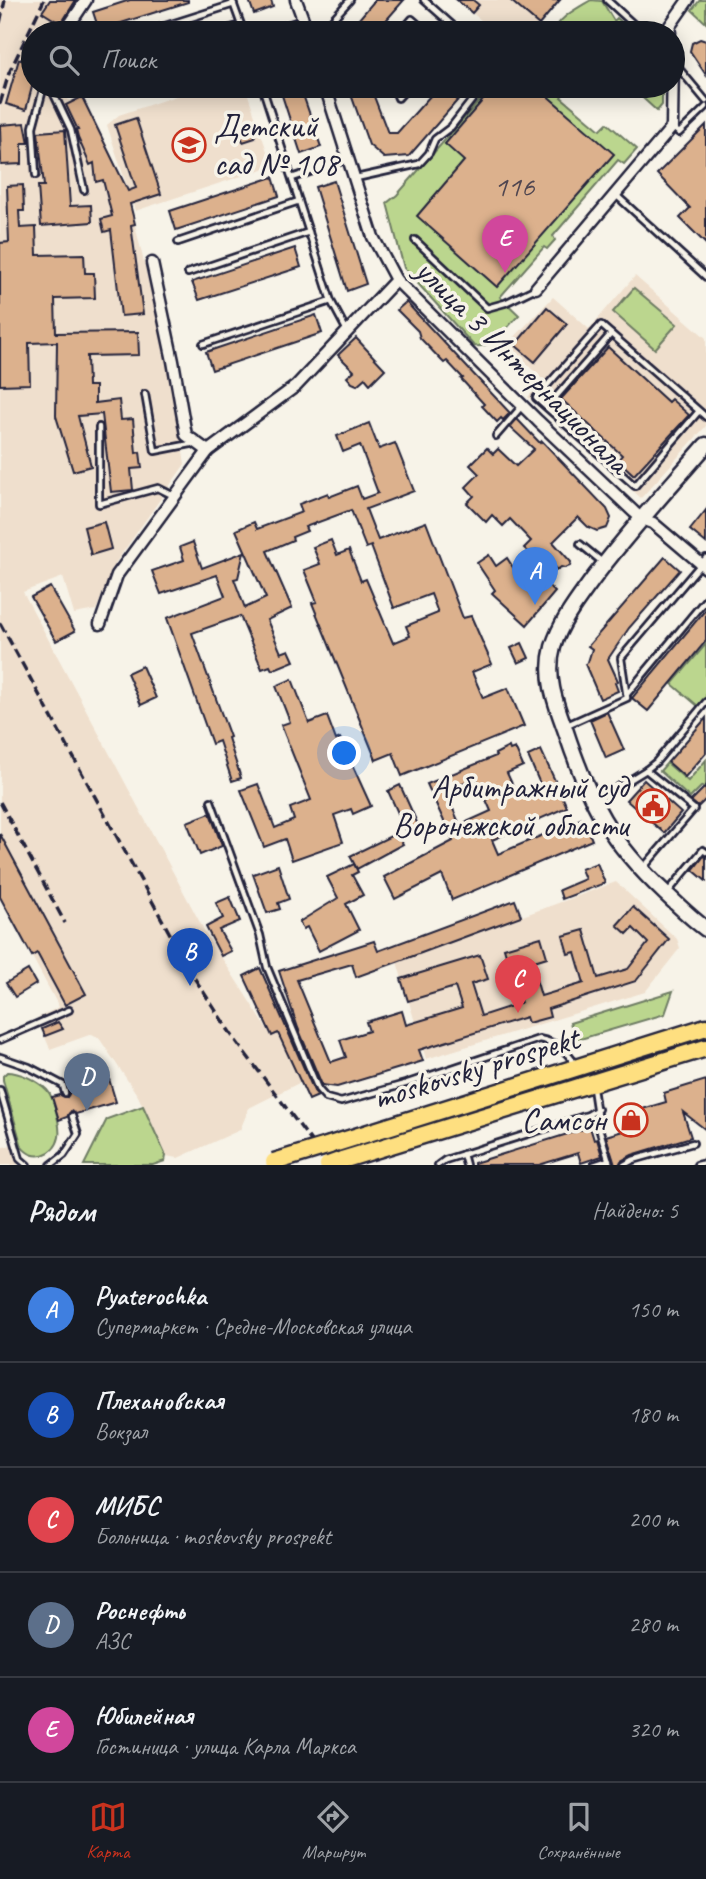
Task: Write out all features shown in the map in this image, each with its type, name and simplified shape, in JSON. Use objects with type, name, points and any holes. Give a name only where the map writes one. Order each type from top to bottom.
[{"type":"main road","name":"moskovsky prospekt","points":[[269,1163],[706,1027]]},
{"type":"main road","name":"moskovsky prospekt","points":[[335,1163],[706,1048]]},
{"type":"street","points":[[72,21],[86,0]]},
{"type":"street","points":[[296,0],[303,20]]},
{"type":"street","points":[[673,21],[688,0]]},
{"type":"street","name":"улица 3 Интернационала","points":[[328,98],[373,237],[396,280],[523,406],[534,425],[642,519],[653,523],[704,563]]},
{"type":"street","points":[[536,288],[672,127],[672,98]]},
{"type":"street","points":[[152,263],[186,435],[208,451]]},
{"type":"street","points":[[100,624],[117,575],[208,451],[296,386],[396,280]]},
{"type":"street","points":[[703,930],[617,843],[593,802],[578,769],[555,702],[549,669],[553,647],[569,613],[605,564],[706,445]]},
{"type":"street","points":[[688,1033],[706,1017]]},
{"type":"lane","points":[[331,21],[350,0]]},
{"type":"lane","points":[[424,0],[448,21]]},
{"type":"lane","points":[[607,0],[630,21]]},
{"type":"lane","points":[[178,21],[233,2],[240,21]]},
{"type":"lane","points":[[685,76],[706,101]]},
{"type":"lane","points":[[36,175],[33,127],[41,98]]},
{"type":"lane","points":[[56,98],[71,130],[84,190]]},
{"type":"lane","points":[[266,98],[331,301],[347,332]]},
{"type":"lane","points":[[354,179],[419,164],[429,153],[435,139],[451,127],[474,98]]},
{"type":"lane","points":[[672,127],[679,133],[706,107]]},
{"type":"lane","points":[[292,178],[348,159]]},
{"type":"lane","points":[[616,195],[706,277]]},
{"type":"lane","points":[[178,242],[299,201]]},
{"type":"lane","points":[[188,273],[309,232]]},
{"type":"lane","points":[[415,240],[486,307],[505,303],[536,288]]},
{"type":"lane","points":[[203,344],[331,301]]},
{"type":"lane","points":[[699,411],[635,486],[536,398],[601,325],[706,417]]},
{"type":"lane","points":[[547,407],[611,334]]},
{"type":"lane","points":[[145,394],[155,451],[197,443]]},
{"type":"lane","points":[[496,436],[523,406]]},
{"type":"lane","points":[[99,427],[99,504],[158,488],[175,496]]},
{"type":"lane","points":[[580,544],[605,564]]},
{"type":"lane","points":[[626,695],[621,658],[704,563]]},
{"type":"lane","points":[[564,727],[627,698],[626,695],[706,599]]},
{"type":"lane","points":[[593,802],[646,770],[706,702]]},
{"type":"lane","points":[[641,870],[694,809],[646,770]]},
{"type":"lane","points":[[211,801],[260,935],[267,967],[318,1089],[326,1098],[341,1102],[405,1084],[539,1039],[563,1049],[578,1068]]},
{"type":"lane","points":[[666,894],[703,850],[706,852]]},
{"type":"lane","points":[[0,1040],[69,1010]]},
{"type":"lane","points":[[0,1057],[29,1067],[63,1086],[65,1093]]},
{"type":"lane","points":[[592,1084],[599,1128],[609,1163],[594,1165]]},
{"type":"lane","points":[[0,1090],[20,1159],[27,1165]]},
{"type":"lane","points":[[438,1165],[463,1154],[588,1115],[598,1109]]},
{"type":"lane","points":[[51,1165],[64,1156],[78,1134],[72,1116]]},
{"type":"lane","points":[[624,1165],[693,1143]]},
{"type":"lane","points":[[463,1154],[467,1165]]},
{"type":"lane","points":[[697,1165],[706,1163]]},
{"type":"shaded area","points":[[0,0],[77,0],[63,21],[21,21],[21,98],[68,98],[69,101],[82,98],[131,208],[170,371],[185,464],[116,562],[96,610],[74,614],[63,577],[23,592],[204,930],[271,1035],[278,1033],[301,1082],[249,1108],[240,1130],[178,1158],[166,1156],[138,1096],[99,1038],[92,1034],[50,1049],[37,1018],[59,1007],[0,897]]},
{"type":"shaded area","points":[[457,0],[560,0],[542,21],[482,21]]},
{"type":"shaded area","name":"Детский сад № 108","points":[[170,98],[249,98],[272,166],[135,211],[107,125],[119,115]]},
{"type":"shaded area","points":[[635,276],[706,338],[706,426],[641,498],[528,397],[543,380],[507,345],[553,297],[589,329]]},
{"type":"shaded area","points":[[616,882],[677,939],[680,948],[645,992],[426,1059],[397,962]]},
{"type":"shaded area","points":[[11,1145],[18,1165],[0,1165],[0,1148]]},
{"type":"green space","points":[[591,0],[602,1],[614,21],[561,21]]},
{"type":"green space","points":[[700,0],[706,0],[706,23],[692,10]]},
{"type":"green space","points":[[482,98],[562,98],[600,130],[607,123],[637,149],[624,164],[618,160],[553,236],[555,240],[547,249],[544,247],[500,297],[519,315],[493,341],[481,346],[474,346],[404,268],[387,203]]},
{"type":"green space","points":[[643,98],[662,98],[662,105],[657,111]]},
{"type":"green space","points":[[634,288],[677,324],[655,349],[613,312]]},
{"type":"green space","points":[[706,644],[706,697],[698,706],[672,684]]},
{"type":"green space","points":[[706,760],[706,790],[702,786],[690,798],[660,771],[667,763],[688,781]]},
{"type":"green space","points":[[673,991],[665,1014],[577,1040],[570,1023]]},
{"type":"green space","points":[[7,1072],[28,1078],[50,1094],[59,1137],[53,1149],[43,1155],[32,1154],[22,1147],[3,1080]]},
{"type":"green space","points":[[143,1106],[166,1156],[165,1161],[153,1165],[84,1165],[107,1119]]},
{"type":"building","points":[[50,0],[76,0],[63,21],[56,21],[42,12]]},
{"type":"building","points":[[130,0],[188,0],[128,21],[96,21],[93,12]]},
{"type":"building","points":[[249,0],[271,0],[273,7],[254,14]]},
{"type":"building","points":[[375,0],[404,0],[386,21],[357,21]]},
{"type":"building","points":[[457,0],[473,0],[479,5],[472,13]]},
{"type":"building","points":[[510,0],[560,0],[542,21],[534,21]]},
{"type":"building","points":[[700,39],[706,41],[706,75],[690,51],[692,43]]},
{"type":"building","points":[[21,60],[21,98],[29,98],[26,110],[6,104]]},
{"type":"building","points":[[82,98],[128,191],[136,188],[115,125],[136,118],[161,194],[130,204],[135,224],[131,225],[143,314],[121,316],[111,230],[104,232],[101,219],[112,216],[103,180],[96,182],[94,163],[90,165],[66,105]]},
{"type":"building","points":[[283,98],[304,98],[321,147],[301,154]]},
{"type":"building","points":[[352,98],[375,98],[388,133],[397,133],[428,98],[460,98],[409,156],[384,158],[369,145]]},
{"type":"building","points":[[485,98],[550,98],[614,154],[497,287],[417,216],[464,161],[445,144]]},
{"type":"building","points":[[25,123],[29,143],[22,143],[22,164],[1,165],[0,125]]},
{"type":"building","points":[[706,125],[706,244],[680,218],[690,208],[657,174]]},
{"type":"building","points":[[253,128],[255,138],[243,142],[240,132]]},
{"type":"building","points":[[65,130],[70,206],[91,205],[92,222],[41,226],[38,186],[44,186],[38,132]]},
{"type":"building","points":[[273,177],[279,196],[176,230],[170,211]]},
{"type":"building","points":[[334,181],[366,284],[347,291],[315,187]]},
{"type":"building","points":[[23,185],[24,211],[19,211],[20,228],[36,227],[37,255],[84,254],[85,273],[94,273],[95,298],[55,299],[56,333],[138,332],[139,355],[87,356],[88,386],[95,386],[95,403],[119,400],[121,420],[133,419],[136,453],[140,452],[142,468],[131,469],[133,490],[111,492],[102,414],[78,416],[91,466],[73,471],[56,416],[57,342],[29,343],[30,384],[0,385],[0,243],[9,242],[7,186]]},
{"type":"building","points":[[295,248],[301,267],[199,300],[192,282]]},
{"type":"building","points":[[406,302],[510,413],[503,420],[501,418],[497,422],[461,379],[463,378],[420,338],[418,331],[397,310]]},
{"type":"building","points":[[547,307],[567,324],[535,362],[515,345]]},
{"type":"building","points":[[316,315],[322,333],[212,370],[206,352]]},
{"type":"building","points":[[356,338],[385,369],[370,384],[365,378],[357,385],[352,383],[347,377],[354,371],[338,355]]},
{"type":"building","points":[[608,347],[668,402],[671,399],[689,415],[634,475],[618,460],[622,455],[561,399]]},
{"type":"building","points":[[517,419],[540,443],[542,441],[607,509],[611,518],[607,528],[597,531],[588,527],[578,517],[553,542],[571,562],[570,566],[557,570],[553,566],[541,579],[555,592],[527,625],[492,593],[495,590],[477,563],[489,555],[496,566],[507,558],[516,572],[533,556],[524,548],[531,541],[510,519],[503,526],[492,515],[486,522],[467,503],[474,496],[466,487],[479,474],[470,465],[487,448],[493,454],[498,449],[516,466],[534,449],[510,427]]},
{"type":"building","points":[[369,423],[379,449],[395,443],[414,491],[366,509],[378,540],[426,522],[463,618],[471,616],[492,664],[472,672],[483,698],[508,688],[524,726],[402,776],[393,753],[376,760],[312,603],[317,602],[304,570],[320,564],[313,547],[331,540],[337,555],[349,550],[361,581],[366,579],[393,643],[410,636],[406,626],[438,613],[431,594],[394,608],[371,546],[366,548],[351,510],[305,527],[307,531],[292,537],[293,540],[267,551],[292,608],[267,620],[281,653],[289,650],[294,661],[272,670],[270,666],[262,669],[240,616],[192,633],[230,737],[228,738],[241,778],[232,781],[219,741],[212,744],[167,618],[225,596],[217,575],[161,594],[152,571],[184,560],[180,547],[193,542],[202,568],[244,552],[238,578],[234,579],[245,608],[266,598],[236,530],[254,522],[257,529],[302,512],[299,504],[328,493],[329,497],[357,486],[362,499],[378,493],[360,445],[343,452],[337,436]]},
{"type":"building","points":[[706,510],[706,543],[690,530]]},
{"type":"building","points":[[104,522],[111,549],[91,555],[84,527]]},
{"type":"building","points":[[665,557],[680,570],[629,628],[608,659],[618,681],[615,683],[618,691],[600,699],[585,664],[592,649],[588,646]]},
{"type":"building","points":[[50,587],[75,631],[56,641],[31,597]]},
{"type":"building","points":[[706,609],[706,641],[648,711],[632,698]]},
{"type":"building","points":[[522,643],[529,658],[518,663],[511,648]]},
{"type":"building","points":[[142,666],[156,698],[141,705],[127,673]]},
{"type":"building","points":[[292,679],[309,723],[327,716],[336,740],[340,738],[371,806],[353,814],[351,809],[334,815],[343,842],[292,860],[285,839],[264,847],[241,790],[258,784],[275,828],[294,820],[290,808],[311,800],[281,725],[290,722],[276,686]]},
{"type":"building","points":[[607,712],[624,750],[606,758],[590,720]]},
{"type":"building","points":[[706,718],[706,753],[685,777],[668,762]]},
{"type":"building","points":[[509,747],[510,750],[515,748],[523,766],[507,773],[518,797],[541,786],[528,756],[541,750],[567,807],[492,840],[498,854],[583,818],[592,840],[452,900],[442,875],[395,899],[384,877],[453,841],[427,784],[496,756],[495,754]],"holes":[[[476,777],[491,811],[460,825],[445,791]]]},
{"type":"building","name":"Арбитражный суд Воронежской области","points":[[644,780],[681,813],[664,833],[626,800]]},
{"type":"building","points":[[400,785],[419,827],[407,833],[388,791]]},
{"type":"building","points":[[706,786],[706,799],[698,807],[691,801]]},
{"type":"building","points":[[210,813],[222,846],[200,855],[187,822]]},
{"type":"building","points":[[397,833],[403,844],[357,869],[350,856]]},
{"type":"building","points":[[0,834],[86,994],[65,1005],[37,953],[32,956],[0,897]]},
{"type":"building","points":[[704,856],[706,857],[706,881],[693,870]]},
{"type":"building","points":[[597,863],[605,883],[562,899],[559,890],[585,879],[581,869]]},
{"type":"building","points":[[354,864],[358,872],[352,875],[363,895],[346,904],[359,930],[319,951],[307,927],[303,929],[299,922],[338,898],[327,877]]},
{"type":"building","points":[[278,865],[289,899],[278,903],[280,909],[267,913],[253,874]]},
{"type":"building","points":[[230,897],[240,921],[219,930],[231,951],[221,956],[206,927],[223,918],[216,903]]},
{"type":"building","points":[[515,900],[521,916],[397,962],[356,977],[352,964],[297,980],[331,1062],[346,1057],[340,1040],[369,1031],[366,1022],[402,1011],[406,1025],[462,1008],[455,987],[408,1001],[401,979],[480,955],[488,979],[471,984],[481,1016],[521,1003],[504,948],[541,937],[547,957],[531,962],[541,996],[584,983],[575,952],[568,954],[563,936],[584,930],[598,978],[628,969],[648,943],[633,928],[627,934],[617,925],[633,907],[669,939],[636,981],[548,1009],[550,1017],[528,1023],[526,1017],[419,1050],[423,1061],[337,1087],[322,1085],[298,1028],[279,971],[374,941],[378,951]]},
{"type":"building","points":[[260,968],[318,1096],[309,1100],[278,1033],[272,1036],[244,976]]},
{"type":"building","points":[[28,970],[36,984],[15,997],[6,983]]},
{"type":"building","points":[[58,1022],[63,1029],[45,1036],[42,1029]]},
{"type":"building","points":[[109,1079],[116,1102],[76,1114],[71,1111],[67,1117],[59,1120],[52,1097],[67,1097],[70,1092]]},
{"type":"building","points":[[706,1080],[706,1130],[683,1112],[691,1137],[632,1155],[615,1165],[606,1136],[626,1130],[622,1115],[666,1102],[664,1093]]},
{"type":"building","points":[[590,1127],[602,1156],[581,1163],[578,1153],[539,1165],[474,1165],[474,1163]]},
{"type":"railway","points":[[0,23],[5,0]]},
{"type":"railway","points":[[34,21],[44,0]]},
{"type":"railway","points":[[0,104],[9,73],[21,48]]},
{"type":"railway","points":[[0,623],[193,976],[233,1037],[329,1165]]},
{"type":"railway","points":[[0,802],[65,923]]},
{"type":"place","name":"Детский сад № 108","points":[[189,145]]},
{"type":"place","name":"Юбилейная","points":[[505,273]]},
{"type":"place","name":"Pyaterochka","points":[[535,605]]},
{"type":"place","name":"Арбитражный суд Воронежской области","points":[[653,806]]},
{"type":"place","name":"Плехановская","points":[[190,986]]},
{"type":"place","name":"МИБС","points":[[518,1013]]},
{"type":"place","name":"Роснефть","points":[[87,1111]]},
{"type":"place","name":"Самсон","points":[[631,1120]]}]
